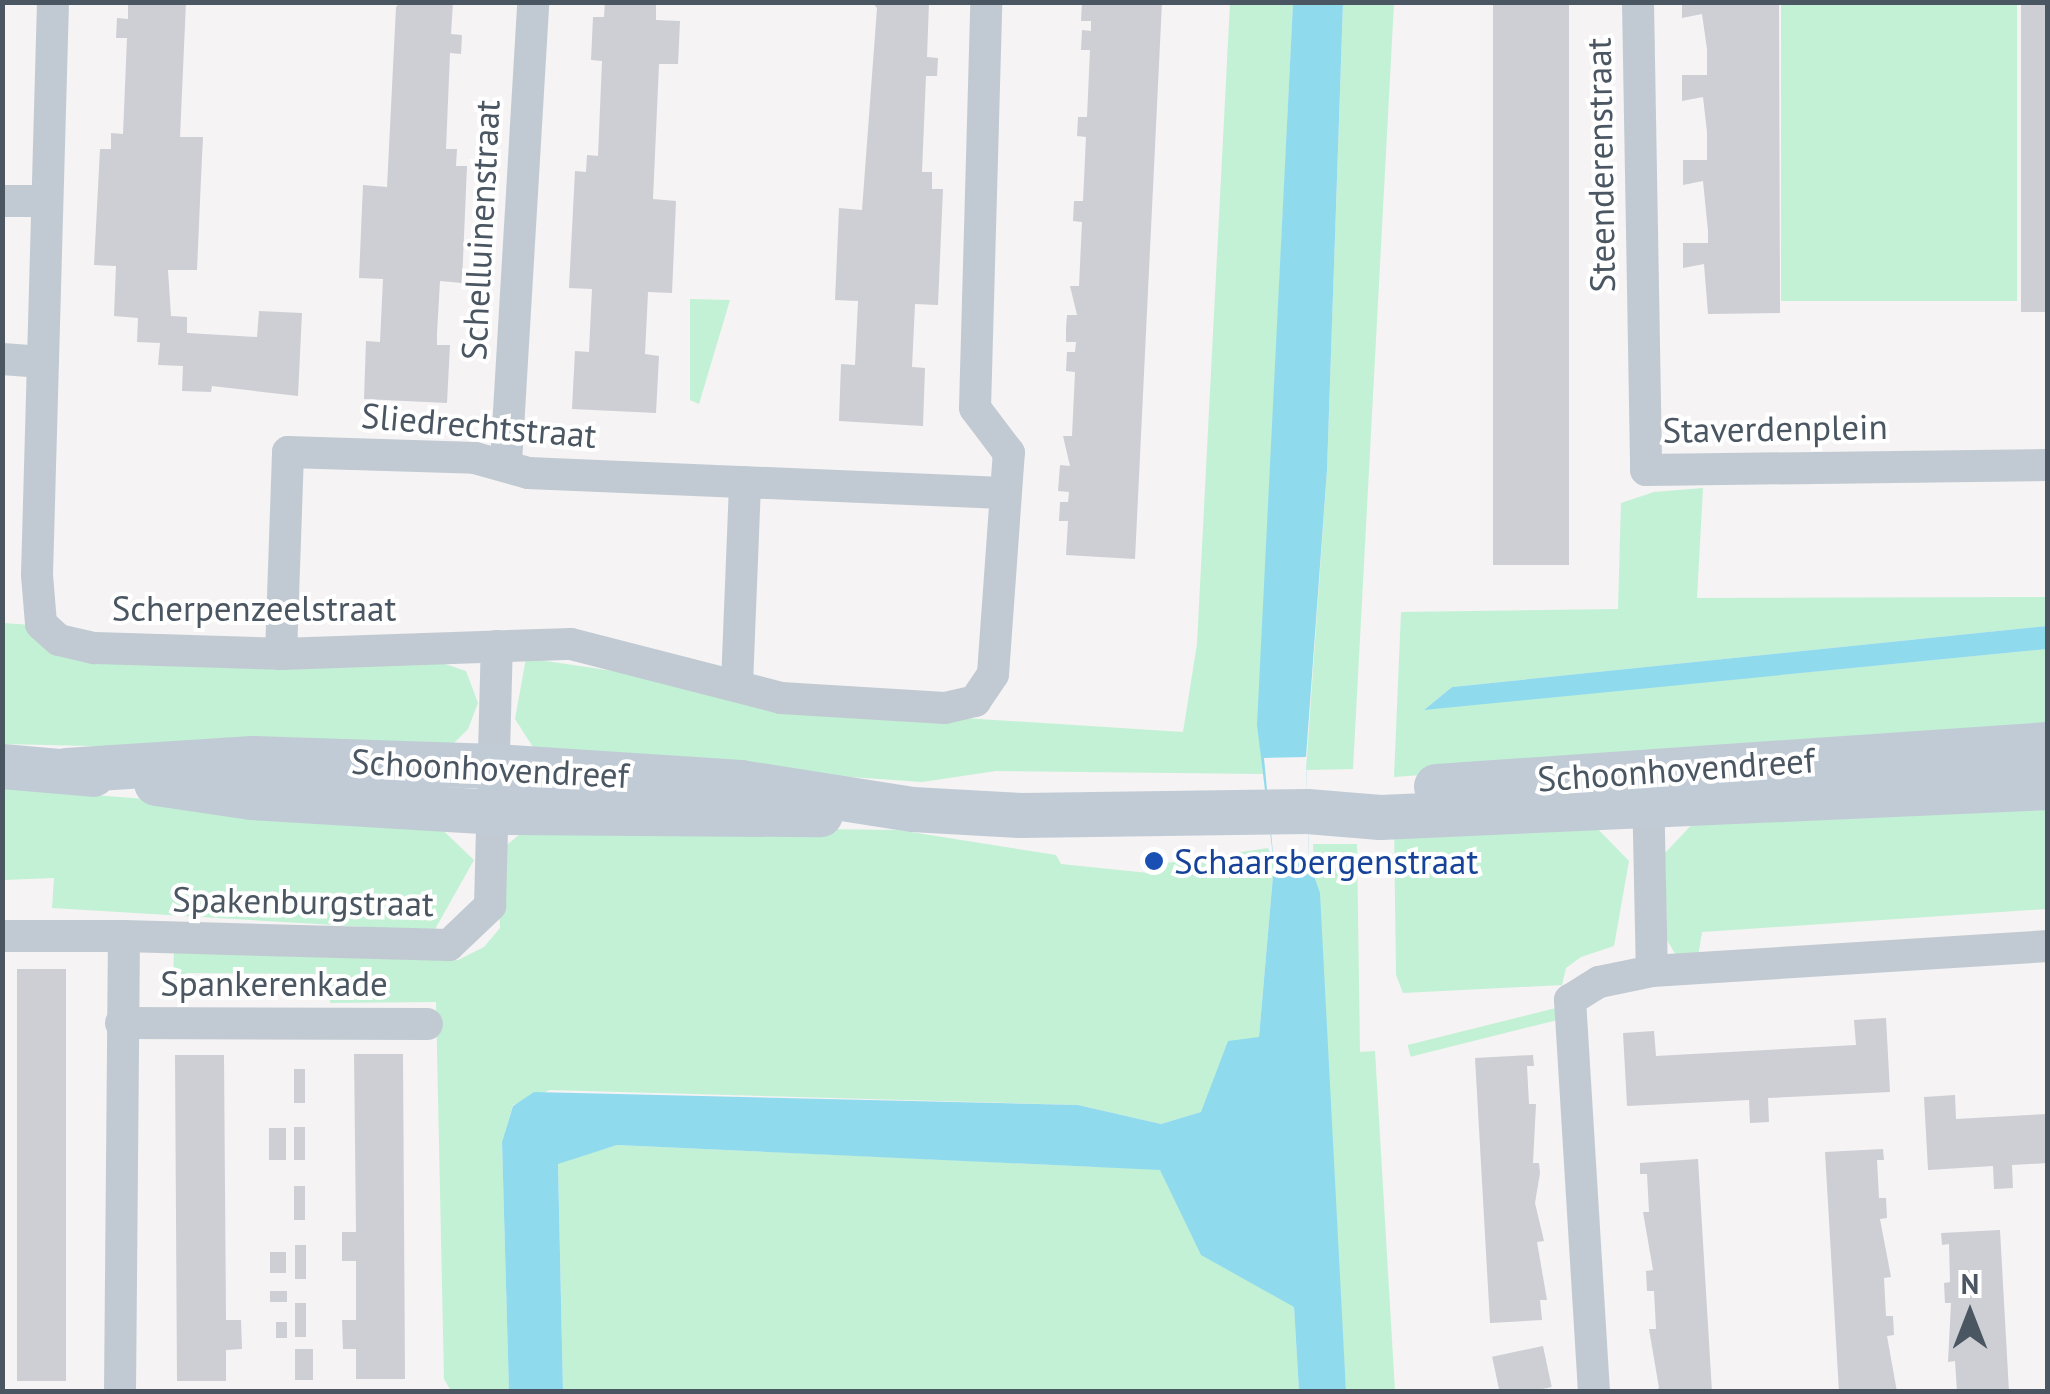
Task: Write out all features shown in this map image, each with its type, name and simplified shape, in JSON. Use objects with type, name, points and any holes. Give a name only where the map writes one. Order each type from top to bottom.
[{"type":"street","name":"Scherpenzeelstraat","points":[[52,2],[41,624],[59,640],[95,648],[281,654],[497,646]]},
{"type":"street","name":"Schelluinenstraat","points":[[506,462],[533,2]]},
{"type":"street","points":[[497,646],[571,644],[781,698],[945,708],[975,701],[993,674],[1002,492],[1009,453],[975,408],[986,2]]},
{"type":"street","name":"Steenderenstraat","points":[[1638,2],[1643,327]]},
{"type":"street","points":[[2,201],[48,201]]},
{"type":"street","name":"Staverdenplein","points":[[1643,327],[1646,470],[2048,464]]},
{"type":"street","points":[[2,360],[43,362]]},
{"type":"street","name":"Sliedrechtstraat","points":[[281,654],[288,452],[506,462],[528,473],[1002,492]]},
{"type":"street","points":[[737,684],[745,482]]},
{"type":"street","name":"Spakenburgstraat","points":[[2,936],[449,945],[490,906],[497,646]]},
{"type":"street","name":"Schoonhovendreef","points":[[66,770],[252,758],[495,766],[740,782],[912,809],[1022,815],[1287,810],[1380,817],[2048,744]]},
{"type":"street","name":"Schoonhovendreef","points":[[2,766],[66,770],[251,797],[494,812],[736,818],[912,809]]},
{"type":"street","name":"Schoonhovendreef","points":[[1648,790],[2048,787]]},
{"type":"street","points":[[1648,790],[1652,971]]},
{"type":"street","name":"Spakenburgstraat","points":[[120,1392],[124,936]]},
{"type":"street","points":[[1594,1392],[1570,1000],[1598,982],[1652,971],[2048,946]]},
{"type":"street","name":"Spankerenkade","points":[[122,1023],[427,1024]]},
{"type":"green space","points":[[1230,3],[1293,3],[1258,725],[1263,774],[996,771],[922,782],[538,755],[515,719],[526,658],[901,714],[1183,732],[1197,644]]},
{"type":"green space","points":[[1343,3],[1394,3],[1353,769],[1306,770],[1327,470]]},
{"type":"green space","points":[[1781,3],[2017,3],[2017,301],[1781,301]]},
{"type":"green space","points":[[690,299],[730,300],[699,404],[690,400]]},
{"type":"green space","points":[[1703,488],[1697,598],[2047,597],[2047,626],[1452,687],[1425,709],[2047,649],[2047,729],[1394,777],[1401,612],[1618,609],[1621,503],[1654,492]]},
{"type":"green space","points":[[3,623],[31,625],[56,650],[433,660],[466,671],[478,703],[468,729],[443,754],[3,744]]},
{"type":"green space","points":[[3,788],[433,821],[474,860],[434,931],[52,908],[54,878],[3,880]]},
{"type":"green space","points":[[2047,795],[2047,909],[1702,932],[1698,957],[1678,959],[1667,940],[1665,853],[1699,817]]},
{"type":"green space","points":[[1592,823],[1629,861],[1614,946],[1581,957],[1566,968],[1562,985],[1403,993],[1396,975],[1394,824]]},
{"type":"green space","points":[[531,825],[898,830],[1056,855],[1061,864],[1158,874],[1160,864],[1268,848],[1274,864],[1259,1037],[1201,1112],[1161,1124],[1078,1105],[550,1090],[513,1105],[502,1142],[509,1391],[451,1391],[444,1379],[436,1002],[330,1003],[329,974],[187,973],[173,982],[174,949],[458,960],[484,947],[500,928],[497,853]]},
{"type":"green space","points":[[1313,844],[1357,844],[1360,1052],[1375,1051],[1395,1391],[1346,1391]]},
{"type":"green space","points":[[1560,1007],[1563,1019],[1411,1057],[1408,1045]]},
{"type":"green space","points":[[617,1145],[1099,1167],[1092,1162],[1197,1173],[1294,1306],[1299,1391],[563,1391],[558,1163]]},
{"type":"water","points":[[1293,3],[1343,3],[1327,470],[1306,757],[1309,861],[1320,893],[1346,1391],[1299,1391],[1294,1307],[1201,1255],[1160,1170],[617,1145],[558,1164],[563,1391],[509,1392],[502,1142],[513,1106],[534,1092],[1078,1105],[1161,1124],[1201,1112],[1228,1041],[1259,1037],[1274,864],[1257,725]]},
{"type":"water","points":[[2047,626],[2047,649],[1424,710],[1452,687]]},
{"type":"pier","points":[[1306,757],[1309,861],[1274,864],[1264,758]]},
{"type":"building","points":[[128,2],[186,2],[180,137],[203,137],[197,270],[168,270],[171,316],[187,317],[187,333],[257,337],[259,311],[302,313],[298,396],[212,386],[211,392],[182,391],[183,366],[158,365],[160,343],[137,342],[138,318],[114,316],[116,266],[94,265],[100,149],[111,149],[111,133],[123,134],[127,38],[116,38],[117,18],[128,19]]},
{"type":"building","points":[[401,2],[453,2],[451,34],[462,35],[461,54],[450,53],[446,149],[457,149],[456,166],[467,166],[462,283],[440,281],[437,333],[437,345],[450,345],[447,403],[364,399],[366,341],[380,342],[383,279],[359,278],[363,185],[387,187],[396,7]]},
{"type":"building","points":[[605,2],[656,2],[656,20],[680,21],[678,64],[659,64],[653,199],[676,201],[672,293],[648,292],[645,354],[659,356],[656,413],[572,409],[575,351],[589,352],[592,289],[569,288],[575,171],[586,172],[587,155],[598,156],[602,61],[591,60],[593,17],[604,17]]},
{"type":"building","points":[[872,2],[929,2],[927,57],[938,58],[937,76],[926,76],[922,172],[932,172],[932,189],[943,189],[938,305],[915,304],[912,367],[925,368],[923,426],[839,421],[841,364],[855,365],[858,301],[835,300],[839,208],[862,210],[877,8]]},
{"type":"building","points":[[1082,2],[1162,2],[1135,559],[1066,555],[1068,521],[1059,521],[1060,502],[1068,502],[1069,492],[1058,491],[1060,465],[1070,466],[1063,436],[1072,436],[1075,372],[1066,371],[1067,352],[1075,352],[1076,342],[1066,342],[1066,328],[1067,315],[1077,315],[1070,286],[1079,286],[1082,222],[1073,221],[1074,201],[1083,201],[1086,137],[1077,136],[1078,117],[1087,117],[1090,50],[1081,50],[1082,30],[1091,31],[1091,21],[1081,21]]},
{"type":"building","points":[[1493,2],[1569,2],[1569,565],[1493,565]]},
{"type":"building","points":[[1682,2],[1779,2],[1780,313],[1708,314],[1704,264],[1683,268],[1683,243],[1708,243],[1708,231],[1703,181],[1683,185],[1683,160],[1707,160],[1707,132],[1703,97],[1682,101],[1682,75],[1707,75],[1707,49],[1702,14],[1682,18]]},
{"type":"building","points":[[2021,2],[2048,2],[2048,312],[2021,312]]},
{"type":"building","points":[[17,969],[66,969],[66,1381],[17,1381]]},
{"type":"building","points":[[1886,1018],[1890,1092],[1768,1098],[1769,1122],[1750,1123],[1749,1100],[1627,1106],[1623,1033],[1654,1031],[1656,1056],[1856,1045],[1854,1020]]},
{"type":"building","points":[[354,1054],[403,1054],[405,1379],[356,1379],[356,1349],[343,1349],[342,1320],[356,1320],[356,1261],[342,1261],[342,1232],[356,1232]]},
{"type":"building","points":[[175,1055],[224,1055],[226,1320],[241,1320],[242,1349],[226,1350],[226,1381],[177,1381]]},
{"type":"building","points":[[1533,1055],[1534,1066],[1527,1066],[1529,1104],[1536,1104],[1533,1163],[1539,1163],[1540,1173],[1535,1203],[1544,1241],[1537,1242],[1547,1300],[1540,1300],[1542,1320],[1490,1323],[1475,1058]]},
{"type":"building","points":[[294,1069],[305,1069],[305,1103],[294,1103]]},
{"type":"building","points":[[1955,1095],[1956,1119],[2048,1114],[2048,1163],[2012,1165],[2013,1188],[1994,1189],[1993,1166],[1928,1170],[1924,1097]]},
{"type":"building","points":[[294,1127],[305,1127],[305,1160],[294,1160]]},
{"type":"building","points":[[269,1128],[286,1128],[286,1160],[269,1160]]},
{"type":"building","points":[[1883,1149],[1884,1160],[1877,1160],[1879,1198],[1886,1198],[1887,1218],[1880,1219],[1891,1277],[1884,1278],[1886,1316],[1893,1316],[1894,1335],[1887,1336],[1897,1392],[1839,1392],[1825,1152]]},
{"type":"building","points":[[1698,1159],[1712,1392],[1653,1392],[1659,1388],[1649,1329],[1656,1329],[1654,1291],[1647,1291],[1646,1271],[1653,1270],[1643,1212],[1649,1212],[1647,1174],[1640,1174],[1640,1163]]},
{"type":"building","points":[[294,1186],[305,1186],[305,1220],[294,1220]]},
{"type":"building","points":[[2000,1230],[2009,1392],[1957,1392],[1955,1361],[1948,1362],[1951,1303],[1945,1303],[1944,1283],[1950,1282],[1949,1244],[1942,1245],[1941,1233]]},
{"type":"building","points":[[295,1245],[306,1245],[306,1279],[295,1279]]},
{"type":"building","points":[[270,1252],[286,1252],[286,1273],[270,1273]]},
{"type":"building","points":[[270,1291],[287,1291],[287,1302],[270,1302]]},
{"type":"building","points":[[295,1303],[306,1303],[306,1337],[295,1337]]},
{"type":"building","points":[[276,1322],[287,1322],[287,1338],[276,1338]]},
{"type":"building","points":[[1543,1346],[1552,1387],[1500,1392],[1492,1357]]},
{"type":"building","points":[[295,1349],[313,1349],[313,1380],[295,1380]]},
{"type":"place","name":"Schaarsbergenstraat","points":[[1154,861]]}]
